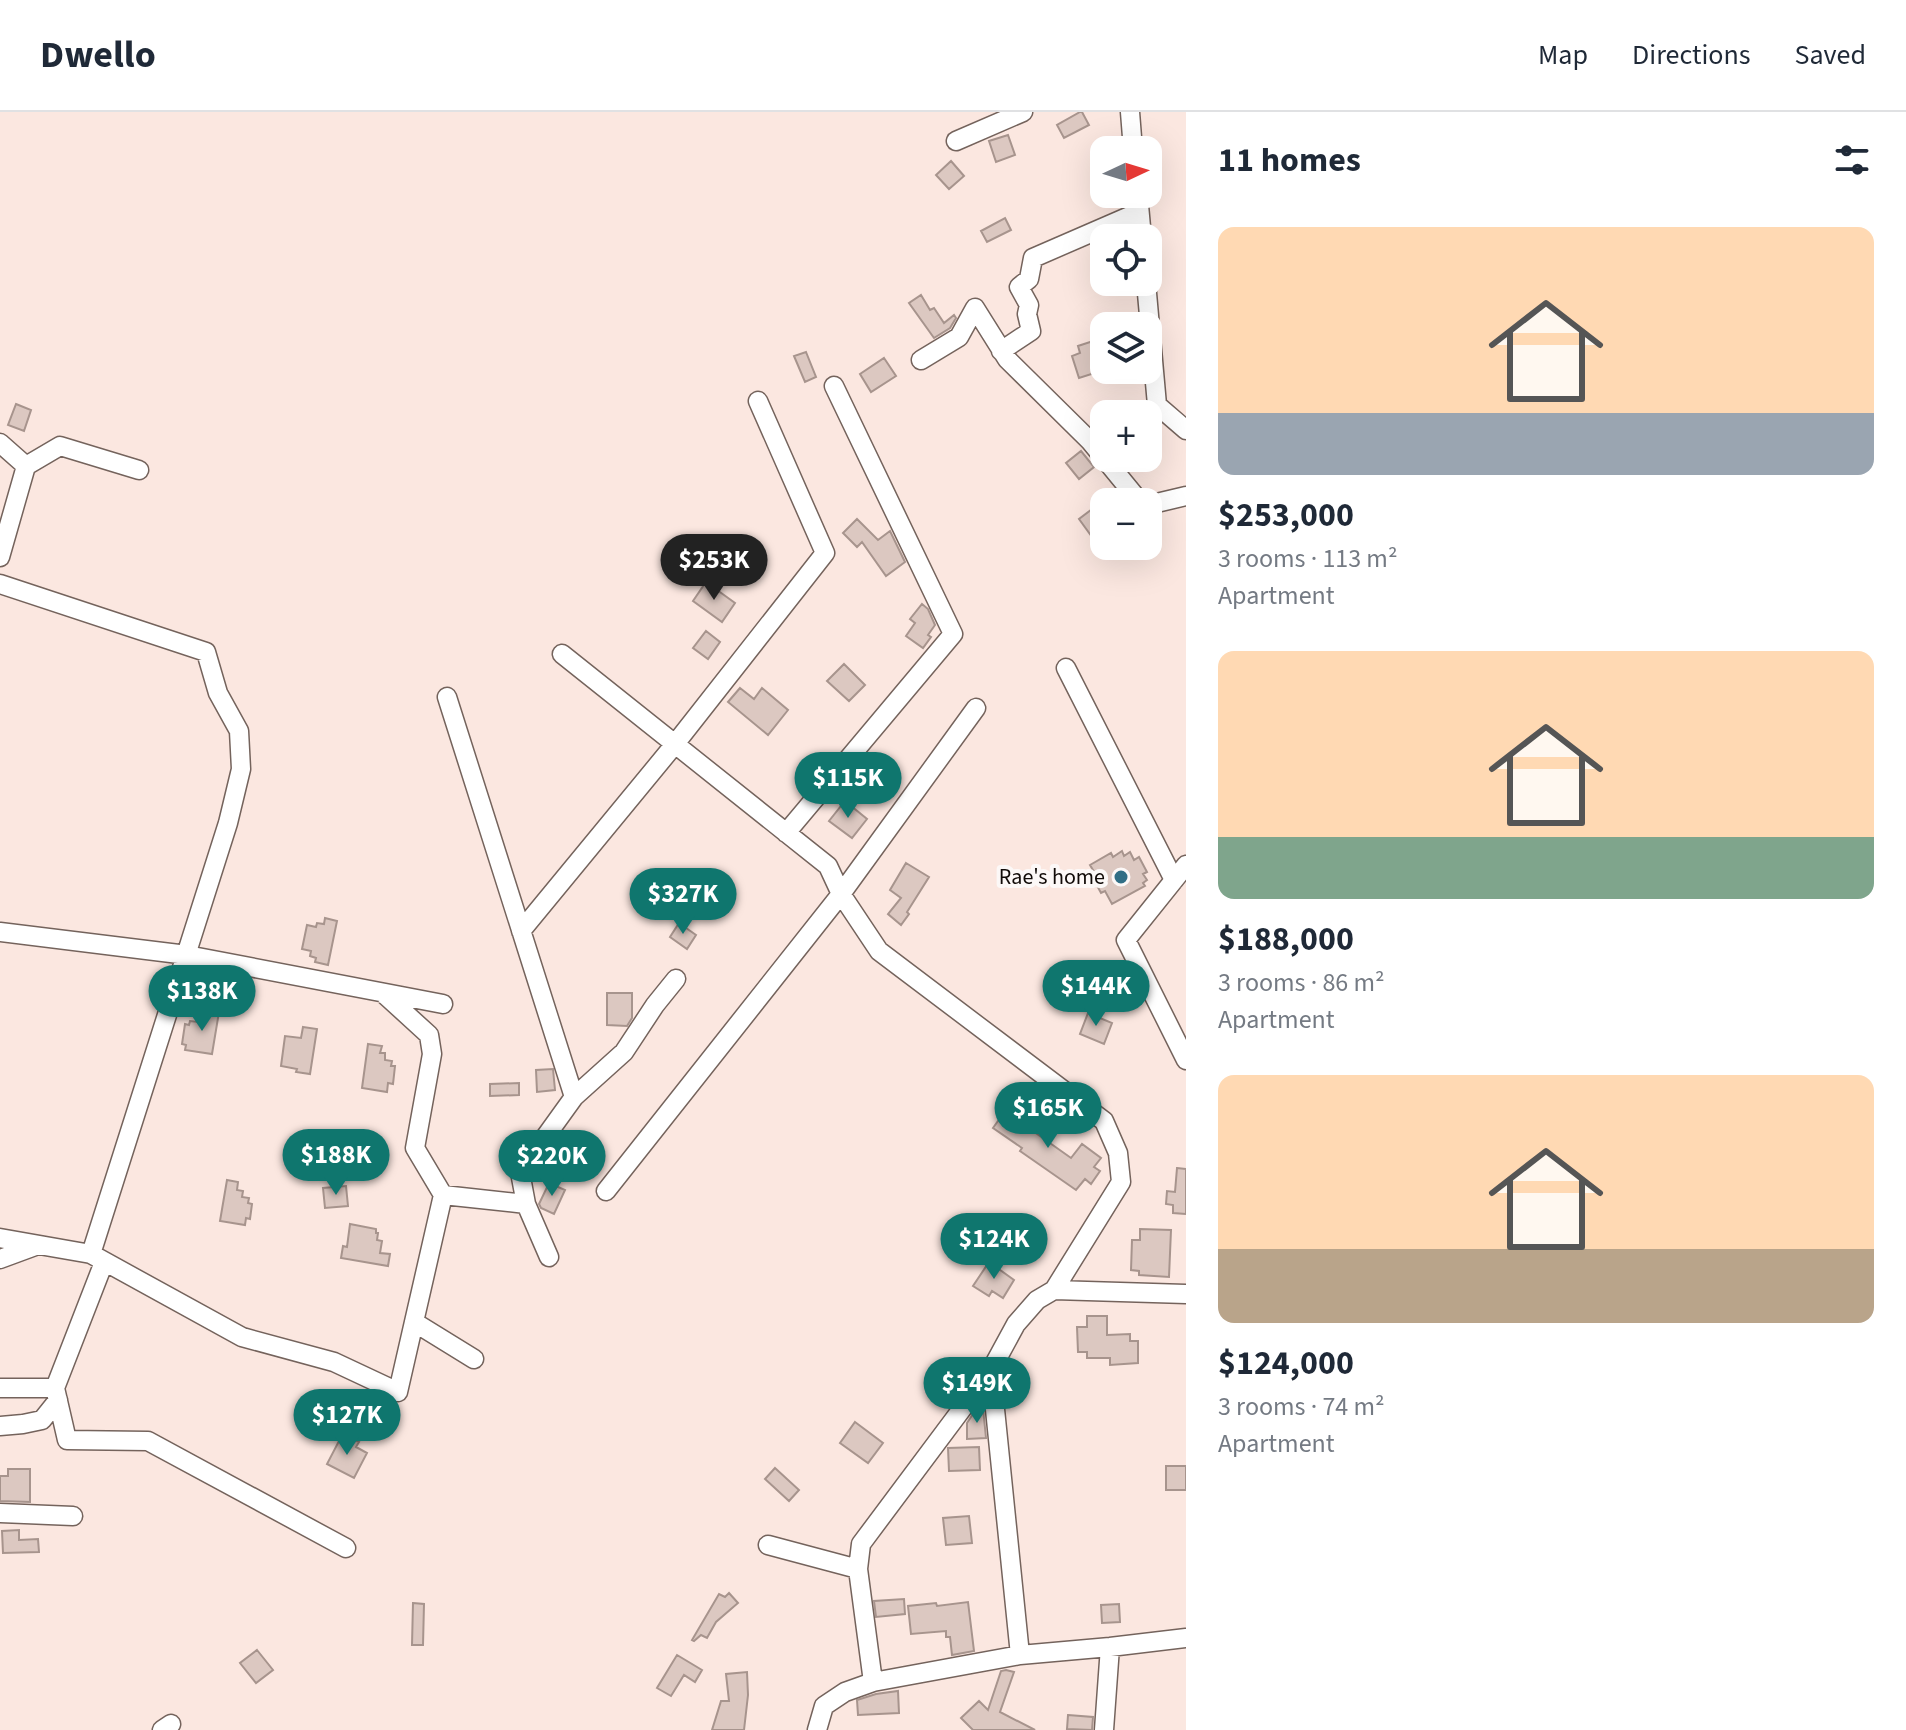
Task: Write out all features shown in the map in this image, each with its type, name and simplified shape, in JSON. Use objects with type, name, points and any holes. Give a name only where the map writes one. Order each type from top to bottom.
[{"type":"street","points":[[956,141],[1023,112]]},
{"type":"street","points":[[1130,112],[1132,136]]},
{"type":"street","points":[[1001,351],[1031,331],[1027,314],[1029,305],[1019,287],[1029,279],[1033,258],[1128,208]]},
{"type":"street","points":[[1147,296],[1157,405],[1186,430]]},
{"type":"street","points":[[921,360],[959,337],[975,308],[1007,359],[1078,429],[1128,488]]},
{"type":"street","points":[[786,833],[953,634],[834,386]]},
{"type":"street","points":[[521,931],[675,744],[825,553],[758,401]]},
{"type":"street","points":[[0,443],[26,466]]},
{"type":"street","points":[[0,557],[26,466],[60,446],[139,470]]},
{"type":"street","points":[[1162,502],[1186,496]]},
{"type":"street","points":[[0,584],[206,652],[218,693],[239,731],[241,769],[228,823],[57,1394],[42,1420],[0,1426]]},
{"type":"street","points":[[562,654],[828,866],[841,894],[879,951],[1104,1121],[1118,1153],[1121,1182],[1054,1290],[1037,1300],[1016,1324],[991,1370],[861,1544],[858,1569],[873,1682]]},
{"type":"street","points":[[1066,668],[1180,872],[1126,940],[1186,1060]]},
{"type":"street","points":[[447,697],[574,1097]]},
{"type":"street","points":[[606,1191],[841,894],[976,708]]},
{"type":"street","points":[[0,932],[187,955],[443,1004]]},
{"type":"street","points":[[549,1257],[526,1204],[520,1172],[574,1097],[624,1052],[676,979]]},
{"type":"street","points":[[0,1238],[97,1258],[242,1337],[334,1362],[398,1392],[443,1195],[415,1148],[432,1054],[429,1035],[383,993]]},
{"type":"street","points":[[443,1195],[526,1204]]},
{"type":"street","points":[[0,1259],[38,1245]]},
{"type":"street","points":[[1054,1290],[1186,1294]]},
{"type":"street","points":[[414,1322],[474,1359]]},
{"type":"street","points":[[991,1370],[1020,1655]]},
{"type":"street","points":[[0,1388],[57,1394]]},
{"type":"street","points":[[57,1394],[67,1440],[148,1441],[346,1548]]},
{"type":"street","points":[[0,1513],[73,1516],[68,1516]]},
{"type":"street","points":[[768,1545],[858,1569]]},
{"type":"street","points":[[817,1730],[824,1706],[845,1692],[873,1682],[1020,1655],[1186,1638]]},
{"type":"street","points":[[1104,1730],[1110,1647]]},
{"type":"building","points":[[1080,112],[1089,125],[1064,138],[1057,125]]},
{"type":"building","points":[[1008,135],[1015,155],[996,162],[989,141]]},
{"type":"building","points":[[951,161],[964,176],[949,189],[936,175]]},
{"type":"building","points":[[1005,218],[1011,230],[987,242],[981,231]]},
{"type":"building","points":[[921,295],[930,310],[934,308],[944,323],[954,315],[956,318],[950,328],[934,338],[909,303]]},
{"type":"building","points":[[1090,342],[1090,374],[1079,378],[1072,356],[1080,353],[1078,346]]},
{"type":"building","points":[[806,352],[816,377],[805,382],[794,356]]},
{"type":"building","points":[[884,358],[896,376],[871,392],[860,374]]},
{"type":"building","points":[[16,404],[31,410],[24,431],[8,425]]},
{"type":"building","points":[[1081,451],[1090,462],[1090,470],[1079,479],[1066,463]]},
{"type":"building","points":[[1090,511],[1090,534],[1079,519]]},
{"type":"building","points":[[857,519],[878,540],[890,531],[905,562],[886,576],[862,542],[857,547],[843,533]]},
{"type":"building","points":[[706,582],[735,603],[722,622],[693,601]]},
{"type":"building","points":[[922,604],[928,609],[935,625],[923,648],[906,636],[915,623],[910,619]]},
{"type":"building","points":[[706,631],[720,642],[708,659],[693,648]]},
{"type":"building","points":[[844,664],[865,685],[849,701],[827,681]]},
{"type":"building","points":[[740,688],[754,699],[762,688],[788,710],[768,735],[728,702]]},
{"type":"building","points":[[845,801],[867,819],[852,838],[829,821]]},
{"type":"building","name":"Rae's home","points":[[1122,851],[1124,856],[1130,852],[1134,860],[1139,857],[1147,872],[1143,874],[1147,880],[1143,883],[1145,886],[1112,904],[1105,891],[1101,893],[1095,882],[1099,880],[1090,865],[1111,853],[1113,857]]},
{"type":"building","points":[[906,863],[929,877],[901,925],[888,914],[901,898],[890,890]]},
{"type":"building","points":[[325,918],[337,921],[328,965],[315,962],[316,958],[310,956],[311,951],[302,949],[307,925],[316,927],[317,923],[324,924]]},
{"type":"building","points":[[679,923],[696,935],[687,949],[670,937]]},
{"type":"building","points":[[607,993],[632,993],[632,1018],[627,1026],[607,1025]]},
{"type":"building","points":[[204,1009],[219,1012],[212,1054],[185,1050],[186,1045],[182,1044],[185,1024],[198,1022]]},
{"type":"building","points":[[1088,1013],[1112,1023],[1104,1044],[1080,1034]]},
{"type":"building","points":[[303,1027],[317,1029],[310,1074],[281,1066],[285,1036],[301,1038]]},
{"type":"building","points":[[368,1044],[382,1046],[380,1053],[385,1053],[385,1060],[392,1061],[391,1066],[395,1066],[393,1084],[388,1083],[387,1092],[362,1088]]},
{"type":"building","points":[[553,1069],[555,1090],[537,1092],[536,1070]]},
{"type":"building","points":[[519,1083],[519,1095],[490,1096],[490,1084]]},
{"type":"building","points":[[1010,1104],[1039,1123],[1033,1131],[1071,1158],[1082,1144],[1101,1158],[1094,1167],[1100,1171],[1091,1184],[1085,1179],[1076,1190],[993,1128]]},
{"type":"building","points":[[1177,1168],[1186,1169],[1186,1214],[1173,1213],[1173,1205],[1166,1204],[1167,1191],[1175,1192]]},
{"type":"building","points":[[227,1180],[238,1182],[237,1190],[243,1191],[242,1197],[249,1198],[248,1203],[252,1204],[250,1219],[246,1218],[245,1225],[220,1221]]},
{"type":"building","points":[[549,1183],[565,1190],[554,1214],[539,1204]]},
{"type":"building","points":[[346,1186],[348,1206],[325,1208],[323,1188]]},
{"type":"building","points":[[350,1224],[376,1229],[377,1240],[382,1241],[380,1253],[390,1254],[388,1266],[341,1258],[343,1246],[347,1247]]},
{"type":"building","points":[[1140,1229],[1171,1230],[1169,1277],[1139,1275],[1139,1271],[1131,1270],[1132,1240],[1140,1240]]},
{"type":"building","points":[[989,1262],[1014,1280],[1003,1298],[992,1291],[989,1296],[973,1286]]},
{"type":"building","points":[[1087,1316],[1107,1316],[1107,1335],[1130,1334],[1130,1341],[1138,1341],[1138,1363],[1110,1365],[1110,1358],[1087,1358],[1087,1352],[1078,1352],[1077,1327],[1087,1327]]},
{"type":"building","points":[[977,1408],[983,1408],[986,1438],[967,1439],[967,1423]]},
{"type":"building","points":[[855,1422],[883,1443],[868,1463],[840,1443]]},
{"type":"building","points":[[344,1434],[359,1442],[356,1447],[367,1453],[354,1478],[327,1464]]},
{"type":"building","points":[[979,1447],[980,1470],[949,1471],[948,1448]]},
{"type":"building","points":[[1166,1466],[1186,1466],[1186,1490],[1166,1490]]},
{"type":"building","points":[[775,1468],[799,1490],[789,1501],[765,1479]]},
{"type":"building","points":[[8,1469],[30,1469],[30,1502],[0,1501],[0,1476],[8,1476]]},
{"type":"building","points":[[969,1516],[972,1543],[946,1545],[943,1518]]},
{"type":"building","points":[[19,1530],[19,1540],[38,1539],[39,1552],[3,1553],[2,1531]]},
{"type":"building","points":[[729,1593],[738,1603],[716,1622],[707,1638],[701,1635],[692,1640],[719,1594],[725,1597]]},
{"type":"building","points":[[904,1599],[905,1614],[876,1617],[874,1601]]},
{"type":"building","points":[[968,1602],[974,1651],[952,1655],[950,1637],[946,1637],[946,1631],[911,1634],[908,1606]]},
{"type":"building","points":[[413,1603],[424,1604],[423,1645],[412,1645]]},
{"type":"building","points":[[1119,1604],[1120,1622],[1102,1623],[1101,1605]]},
{"type":"building","points":[[257,1650],[273,1670],[256,1683],[240,1663]]},
{"type":"building","points":[[677,1655],[702,1670],[695,1682],[684,1675],[671,1696],[657,1688]]},
{"type":"building","points":[[1001,1671],[1014,1672],[1000,1712],[1035,1730],[973,1730],[961,1718],[979,1701],[988,1710]]},
{"type":"building","points":[[747,1672],[744,1730],[712,1730],[721,1701],[729,1701],[726,1674]]},
{"type":"building","points":[[898,1691],[899,1713],[858,1715],[857,1700]]},
{"type":"building","points":[[1068,1715],[1093,1717],[1092,1730],[1067,1729]]},
{"type":"place","name":"Rae's home","points":[[1121,877]]}]
